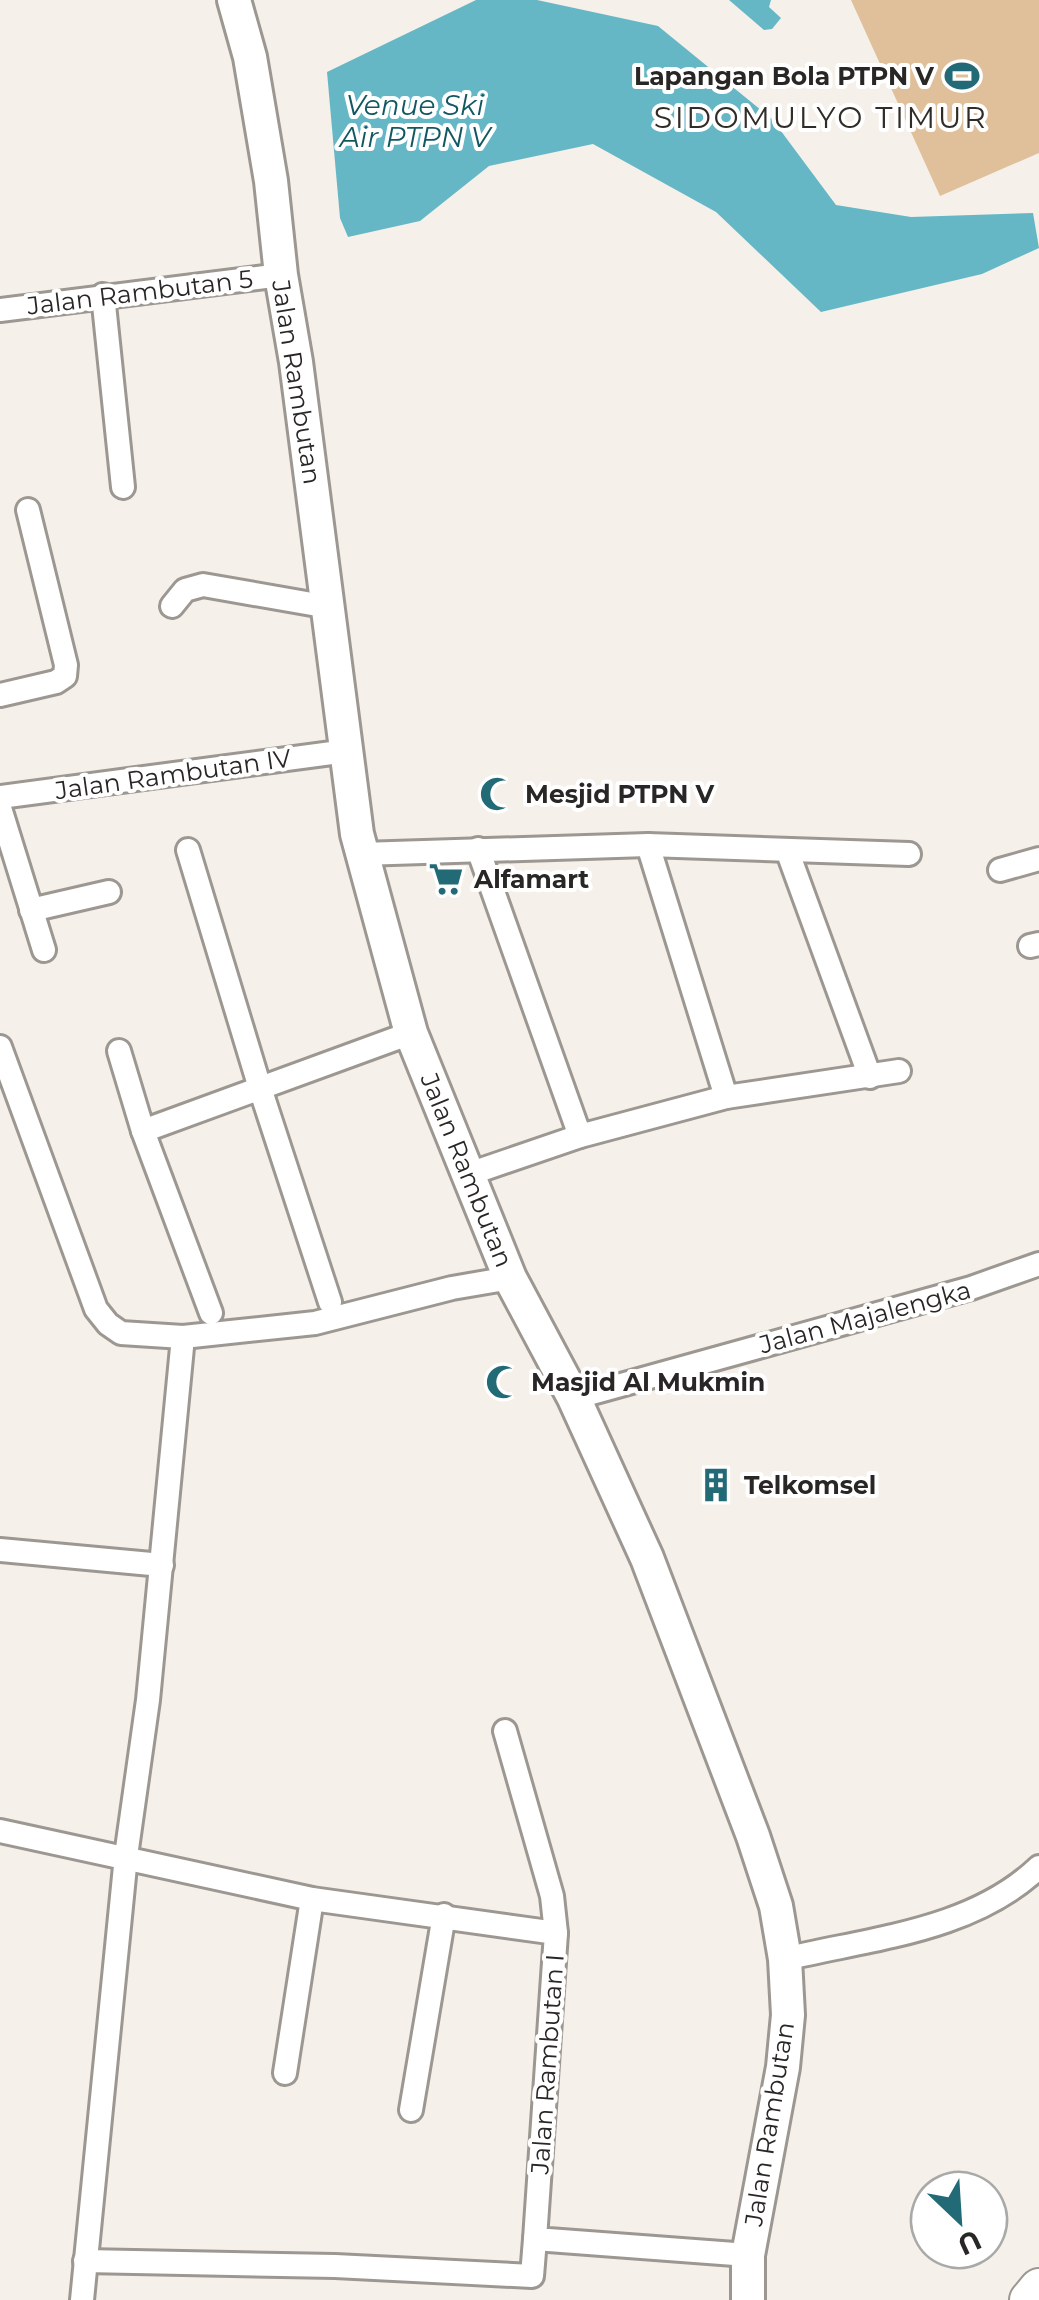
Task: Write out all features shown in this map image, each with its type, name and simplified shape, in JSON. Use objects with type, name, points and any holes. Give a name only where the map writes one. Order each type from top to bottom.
[{"type":"main road","name":"Jalan Rambutan","points":[[234,0],[250,57],[271,180],[280,275],[361,854],[411,1033],[510,1278],[574,1398],[647,1558],[776,1906],[785,1958],[788,2015],[783,2067],[748,2255],[748,2300]]},
{"type":"main road","points":[[1029,2300],[1039,2288]]},
{"type":"street","name":"Jalan Rambutan 5","points":[[0,310],[280,275]]},
{"type":"street","points":[[103,295],[123,487]]},
{"type":"street","points":[[0,695],[56,682],[65,676],[66,665],[28,510]]},
{"type":"street","points":[[172,606],[185,590],[202,585],[329,607]]},
{"type":"street","name":"Jalan Rambutan IV","points":[[0,797],[347,750]]},
{"type":"street","points":[[0,808],[44,950]]},
{"type":"street","points":[[361,854],[648,845],[909,854]]},
{"type":"street","points":[[648,845],[726,1097]]},
{"type":"street","points":[[478,849],[580,1136]]},
{"type":"street","points":[[188,850],[330,1302]]},
{"type":"street","points":[[787,850],[870,1076]]},
{"type":"street","points":[[1000,870],[1039,859]]},
{"type":"street","points":[[30,910],[109,892]]},
{"type":"street","points":[[142,1131],[411,1033]]},
{"type":"street","points":[[0,1047],[102,1318],[115,1330],[128,1335],[183,1337],[316,1323],[452,1288],[510,1278]]},
{"type":"street","points":[[119,1050],[142,1131],[210,1312]]},
{"type":"street","points":[[470,1174],[580,1136],[726,1097],[898,1071]]},
{"type":"street","name":"Jalan Majalengka","points":[[574,1398],[971,1288],[1039,1264]]},
{"type":"street","points":[[82,2300],[126,1856],[148,1700],[183,1337]]},
{"type":"street","points":[[0,1550],[162,1565]]},
{"type":"street","points":[[504,1731],[552,1896],[556,1933]]},
{"type":"street","name":"Jalan Rambutan I","points":[[0,1831],[312,1899],[556,1933],[532,2276],[335,2266],[85,2262]]},
{"type":"street","points":[[785,1958],[952,1921],[986,1907],[1018,1887],[1039,1867]]},
{"type":"street","points":[[285,2073],[312,1899]]},
{"type":"street","points":[[411,2110],[444,1915]]},
{"type":"street","points":[[535,2239],[748,2255]]},
{"type":"shaded area","name":"Lapangan Bola PTPN V","points":[[851,0],[1039,0],[1039,153],[940,196]]},
{"type":"water","name":"Venue Ski Air PTPN V","points":[[476,0],[537,0],[658,26],[772,119],[836,205],[911,217],[1033,213],[1039,248],[982,274],[821,312],[716,212],[593,144],[489,166],[420,221],[348,237],[340,218],[327,72]]},
{"type":"water","points":[[729,0],[771,0],[769,7],[781,18],[772,29],[764,30]]},
{"type":"place","name":"Lapangan Bola PTPN V","points":[[962,76]]},
{"type":"place","name":"Mesjid PTPN V","points":[[497,794]]},
{"type":"place","name":"Alfamart","points":[[446,879]]},
{"type":"place","name":"Masjid Al Mukmin","points":[[503,1382]]},
{"type":"place","name":"Telkomsel","points":[[716,1485]]},
{"type":"district","name":"SIDOMULYO TIMUR","points":[[821,117]]}]
